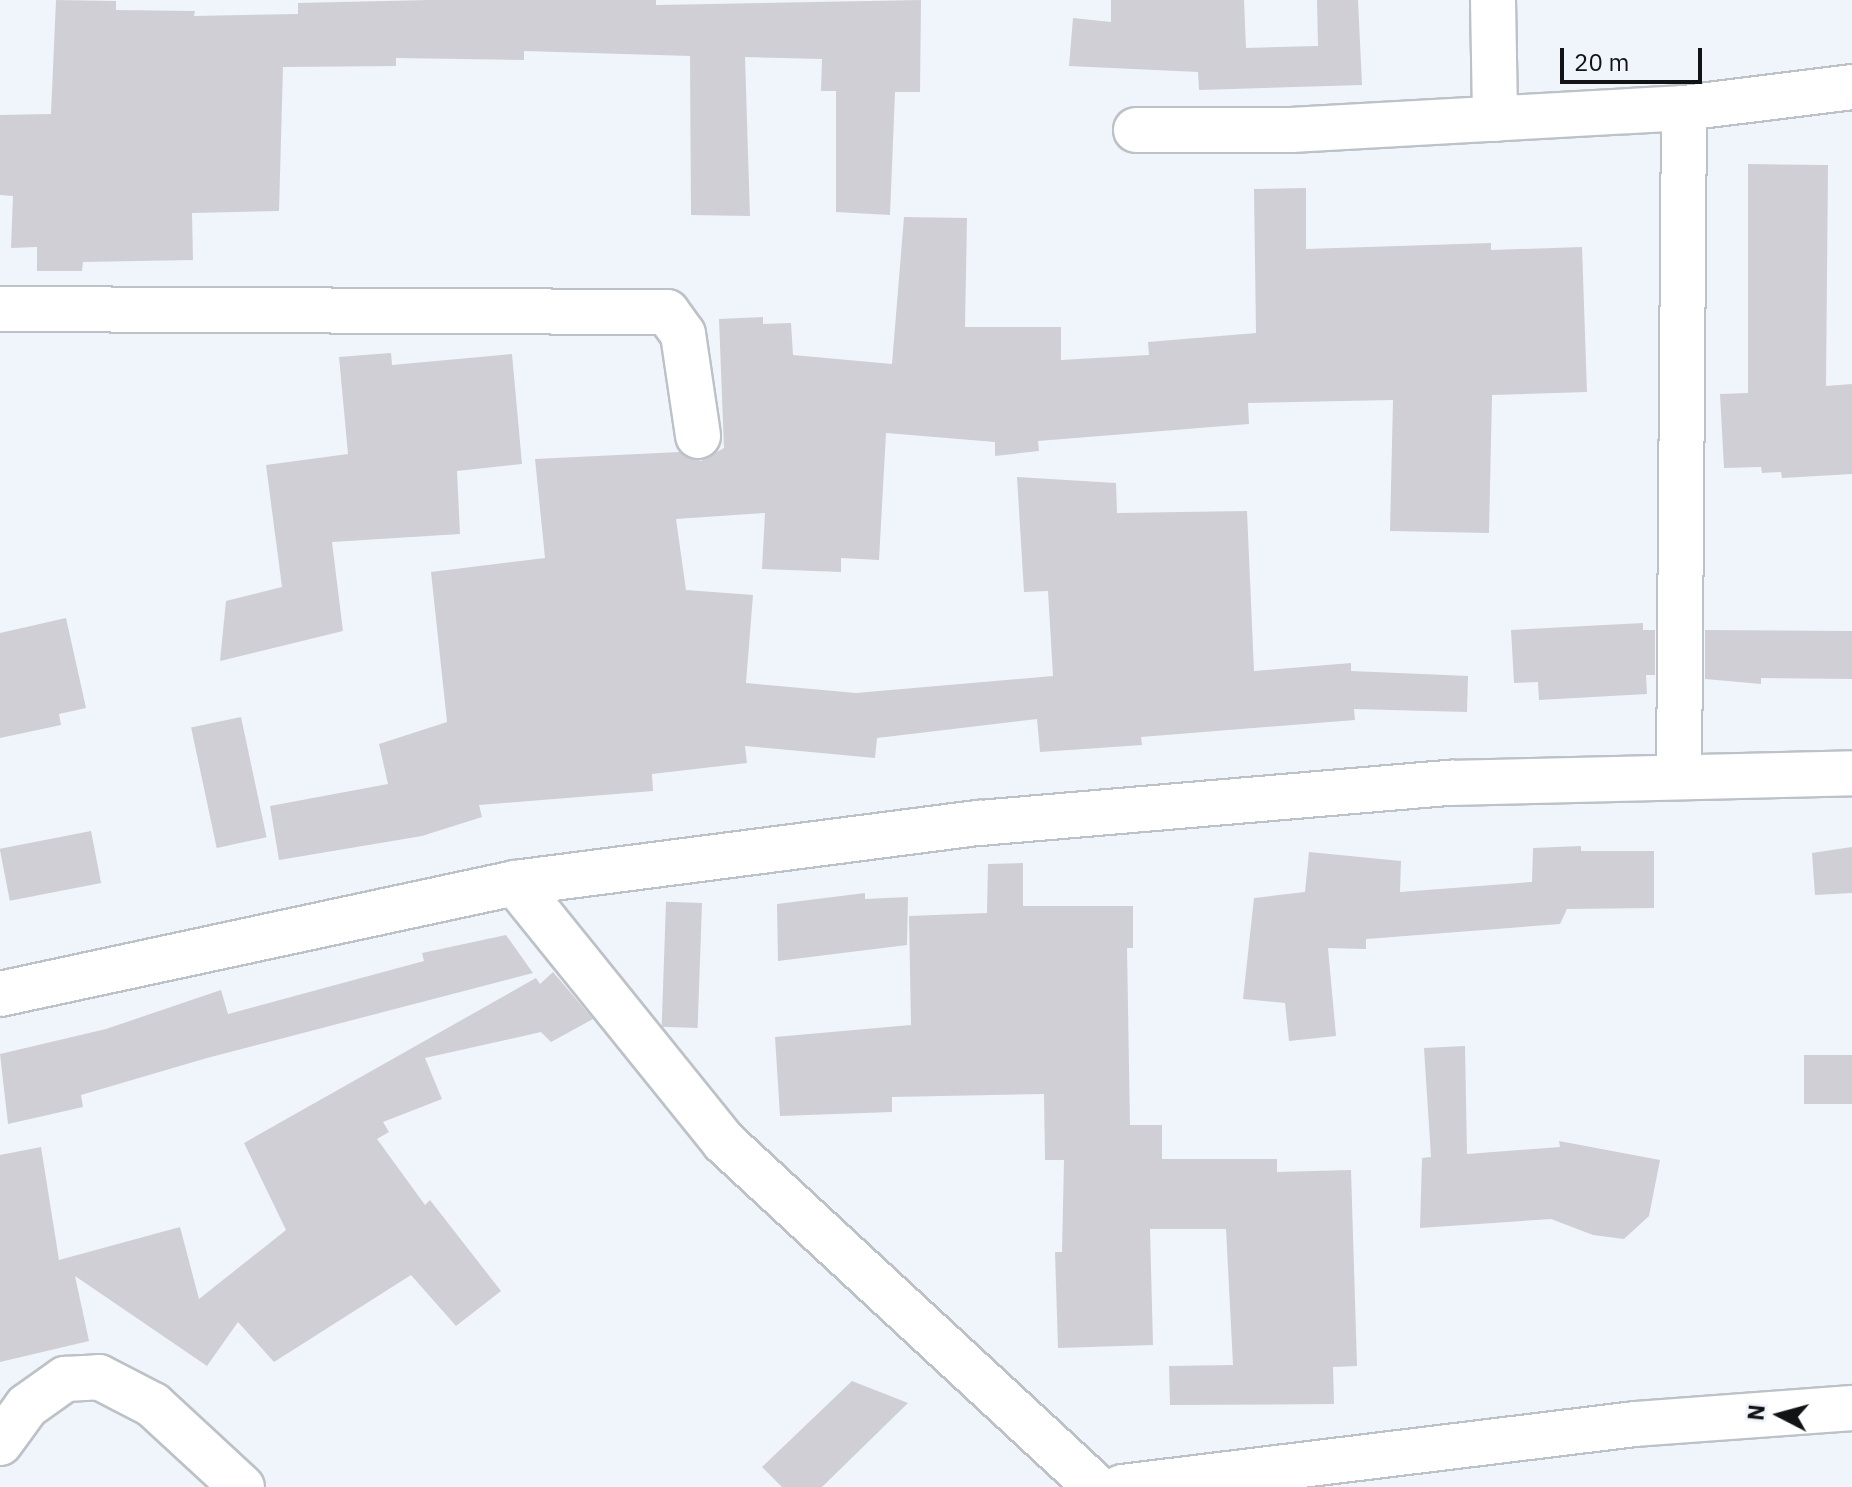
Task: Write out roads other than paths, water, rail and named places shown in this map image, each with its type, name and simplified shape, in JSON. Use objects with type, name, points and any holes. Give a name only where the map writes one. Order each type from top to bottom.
[{"type":"street","points":[[1493,0],[1495,119]]},
{"type":"street","points":[[1136,130],[1291,130],[1684,108],[1852,87]]},
{"type":"street","points":[[1679,777],[1684,108]]},
{"type":"street","points":[[0,309],[667,312],[683,334],[698,436]]},
{"type":"street","points":[[0,994],[515,883],[980,823],[1451,783],[1852,773]]},
{"type":"street","points":[[515,883],[724,1142],[1096,1487]]},
{"type":"street","points":[[0,1443],[27,1406],[65,1379],[99,1377],[153,1405],[242,1487]]},
{"type":"street","points":[[1122,1487],[1635,1424],[1852,1408]]}]
